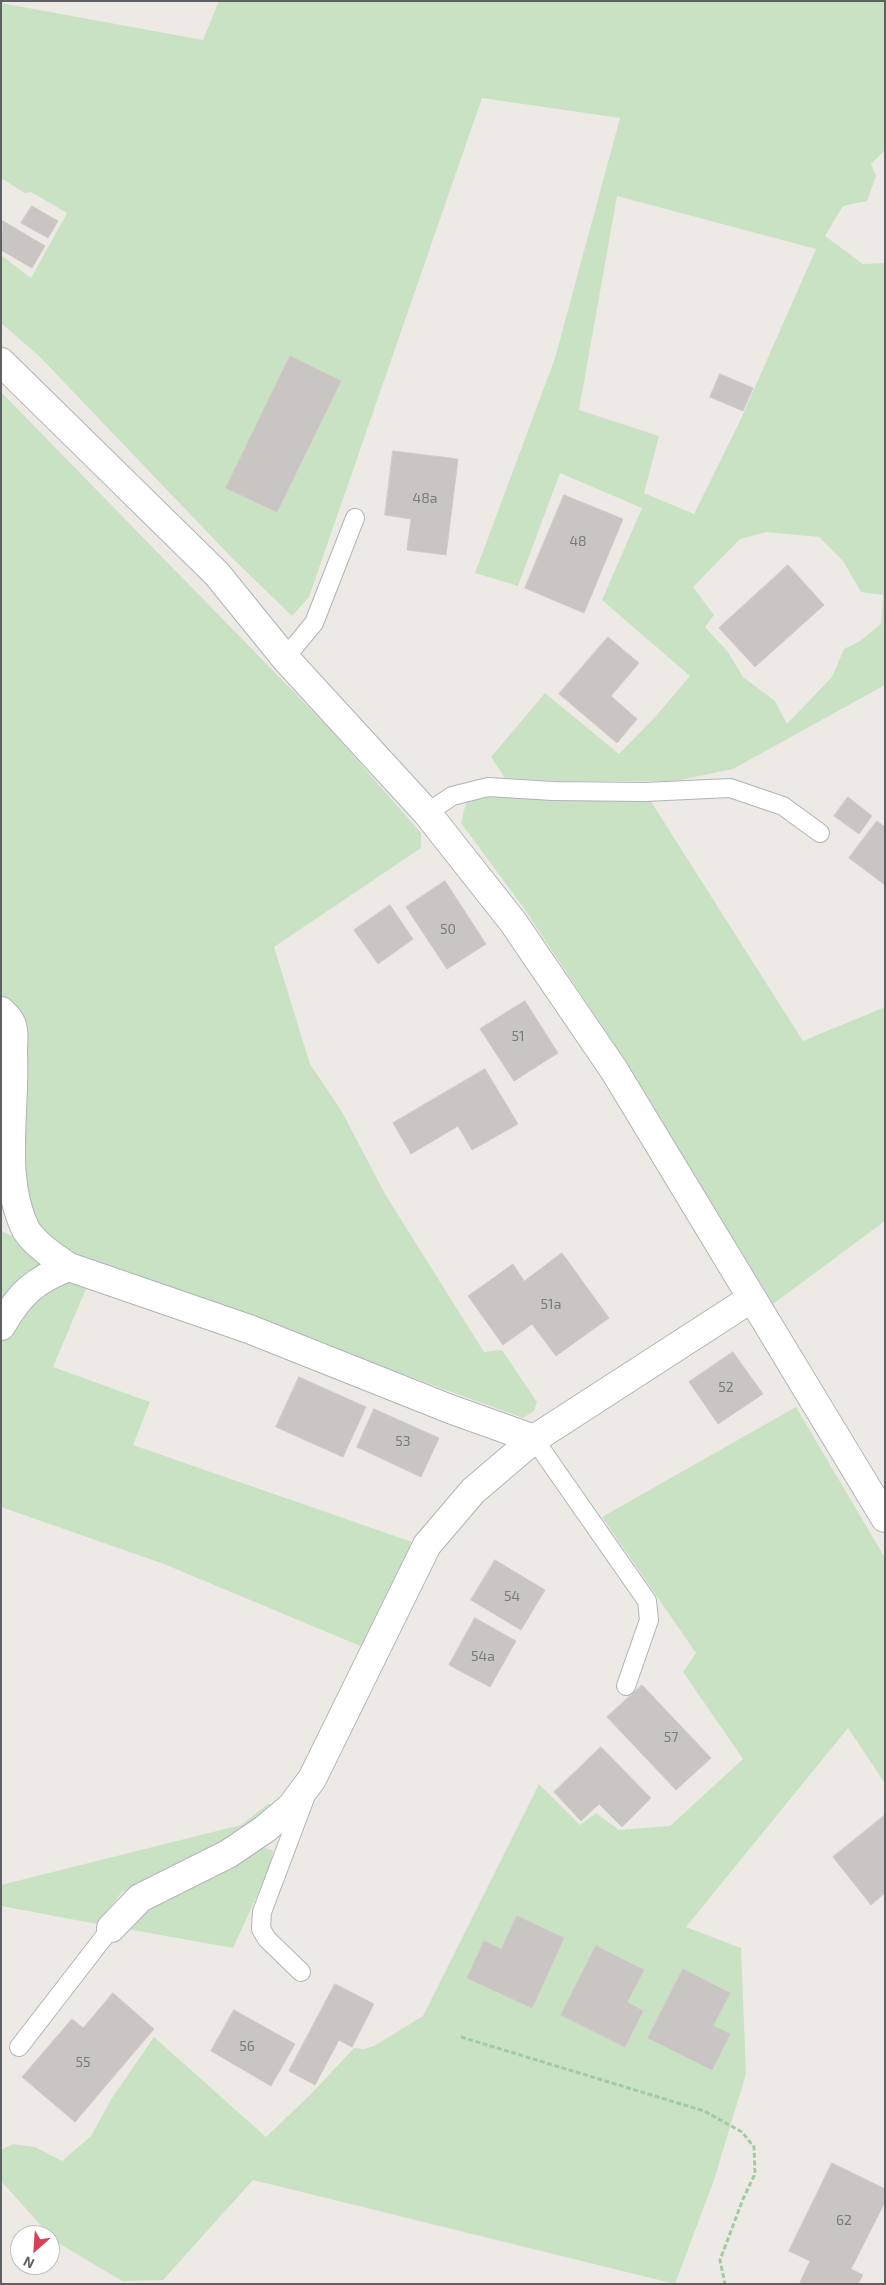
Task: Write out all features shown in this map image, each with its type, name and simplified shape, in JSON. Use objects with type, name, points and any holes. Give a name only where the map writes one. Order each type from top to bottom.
[{"type":"street","points":[[1,362],[217,574],[285,658],[427,812],[513,922],[614,1070],[885,1518]]},
{"type":"street","points":[[1,1011],[12,1023],[14,1071],[7,1174],[10,1199],[26,1230],[49,1253],[69,1267],[248,1329],[450,1409],[534,1439]]},
{"type":"street","points":[[1,1326],[24,1292],[46,1276],[69,1267]]},
{"type":"street","points":[[111,1928],[140,1898],[228,1854],[265,1829],[292,1807],[312,1779],[427,1545],[473,1490],[534,1439],[752,1298]]},
{"type":"lane","points":[[285,658],[314,622],[355,518]]},
{"type":"lane","points":[[427,812],[452,796],[488,787],[553,791],[645,792],[730,788],[783,806],[820,832]]},
{"type":"lane","points":[[534,1439],[647,1601],[649,1620],[626,1686]]},
{"type":"lane","points":[[301,1972],[266,1939],[261,1929],[262,1912],[284,1858],[312,1779]]},
{"type":"lane","points":[[19,2047],[111,1928]]},
{"type":"path","points":[[461,2037],[704,2111],[742,2132],[754,2147],[755,2174],[743,2199],[720,2260],[725,2284]]},
{"type":"green space","points":[[219,1],[885,1],[885,150],[871,164],[876,176],[867,201],[843,206],[825,236],[863,264],[885,263],[885,685],[733,769],[675,781],[557,781],[505,778],[491,757],[545,693],[619,754],[655,717],[690,676],[602,600],[642,508],[560,473],[518,586],[475,573],[555,358],[620,118],[482,98],[309,597],[292,616],[231,557],[39,356],[1,323],[1,255],[31,278],[67,213],[31,192],[25,193],[1,178],[1,3],[203,40]],"holes":[[[617,196],[816,249],[740,421],[694,514],[644,493],[659,436],[579,410]],[[766,532],[819,537],[843,561],[861,592],[883,595],[881,624],[860,641],[844,649],[832,677],[787,724],[775,701],[743,677],[728,652],[705,627],[714,615],[693,587],[740,539]]]},
{"type":"green space","points":[[1,392],[330,729],[421,833],[421,848],[274,947],[310,1064],[341,1110],[385,1194],[484,1352],[502,1350],[537,1402],[534,1411],[523,1418],[254,1320],[148,1285],[54,1247],[21,1200],[1,999]]},
{"type":"green space","points":[[484,797],[584,801],[650,800],[803,1041],[885,1007],[885,1221],[769,1307],[717,1223],[624,1059],[523,907],[461,823],[466,803]]},
{"type":"green space","points":[[1,1231],[23,1241],[42,1264],[1,1312]]},
{"type":"green space","points":[[64,1280],[88,1284],[53,1367],[150,1402],[133,1445],[415,1543],[365,1648],[164,1564],[1,1507],[1,1340],[28,1296]]},
{"type":"green space","points":[[796,1407],[885,1558],[884,1782],[848,1728],[686,1927],[741,1948],[746,2074],[714,2180],[675,2284],[253,2180],[163,2280],[122,2281],[60,2244],[60,2225],[41,2225],[1,2181],[1,2150],[13,2144],[35,2147],[62,2161],[91,2136],[112,2098],[154,2037],[266,2137],[310,2095],[354,2048],[364,2049],[374,2046],[423,2016],[539,1784],[580,1825],[596,1813],[619,1830],[670,1826],[743,1759],[683,1672],[696,1653],[602,1517]]},
{"type":"green space","points":[[268,1804],[277,1806],[226,1846],[122,1892],[97,1924],[1,1906],[1,1885],[241,1825]]},
{"type":"green space","points":[[261,1847],[273,1850],[270,1867],[233,1948],[127,1929],[137,1911]]},
{"type":"building","points":[[32,206],[58,221],[48,238],[21,223]]},
{"type":"building","points":[[3,221],[45,246],[32,268],[1,250]]},
{"type":"building","points":[[290,356],[341,381],[277,512],[226,488]]},
{"type":"building","points":[[720,374],[753,388],[743,411],[710,397]]},
{"type":"building","points":[[393,451],[458,459],[446,555],[407,550],[411,519],[385,515]]},
{"type":"building","points":[[564,495],[623,519],[584,613],[525,588]]},
{"type":"building","points":[[788,565],[824,605],[755,667],[719,628]]},
{"type":"building","points":[[608,637],[639,663],[611,696],[637,719],[617,743],[559,694]]},
{"type":"building","points":[[848,797],[872,816],[859,834],[834,816]]},
{"type":"building","points":[[877,821],[885,827],[885,885],[849,858]]},
{"type":"building","points":[[445,881],[486,944],[447,969],[406,907]]},
{"type":"building","points":[[390,905],[413,939],[378,964],[354,930]]},
{"type":"building","points":[[525,1001],[558,1053],[514,1081],[480,1029]]},
{"type":"building","points":[[485,1069],[518,1124],[472,1150],[458,1126],[411,1154],[393,1123]]},
{"type":"building","points":[[562,1253],[609,1318],[556,1356],[532,1324],[503,1345],[468,1296],[513,1264],[524,1281]]},
{"type":"building","points":[[733,1352],[763,1394],[718,1424],[689,1382]]},
{"type":"building","points":[[299,1377],[366,1407],[343,1457],[276,1427]]},
{"type":"building","points":[[374,1409],[439,1438],[421,1477],[357,1447]]},
{"type":"building","points":[[495,1560],[545,1590],[521,1630],[471,1600]]},
{"type":"building","points":[[475,1618],[516,1641],[490,1687],[449,1665]]},
{"type":"building","points":[[642,1685],[711,1758],[676,1790],[607,1717]]},
{"type":"building","points":[[601,1747],[651,1798],[622,1827],[599,1804],[581,1821],[554,1792]]},
{"type":"building","points":[[885,1815],[885,1893],[871,1905],[833,1857]]},
{"type":"building","points":[[517,1916],[564,1938],[532,2008],[467,1978],[484,1941],[501,1949]]},
{"type":"building","points":[[596,1946],[644,1970],[627,2002],[643,2011],[625,2047],[561,2015]]},
{"type":"building","points":[[683,1969],[730,1993],[713,2026],[730,2034],[712,2070],[648,2038]]},
{"type":"building","points":[[335,1984],[374,2004],[352,2047],[339,2040],[315,2085],[289,2071]]},
{"type":"building","points":[[113,1993],[154,2029],[75,2122],[22,2077],[72,2019],[83,2028]]},
{"type":"building","points":[[234,2010],[295,2044],[271,2086],[211,2051]]},
{"type":"building","points":[[832,2163],[885,2189],[885,2202],[851,2269],[863,2275],[858,2284],[804,2284],[800,2282],[810,2261],[789,2251]]}]
